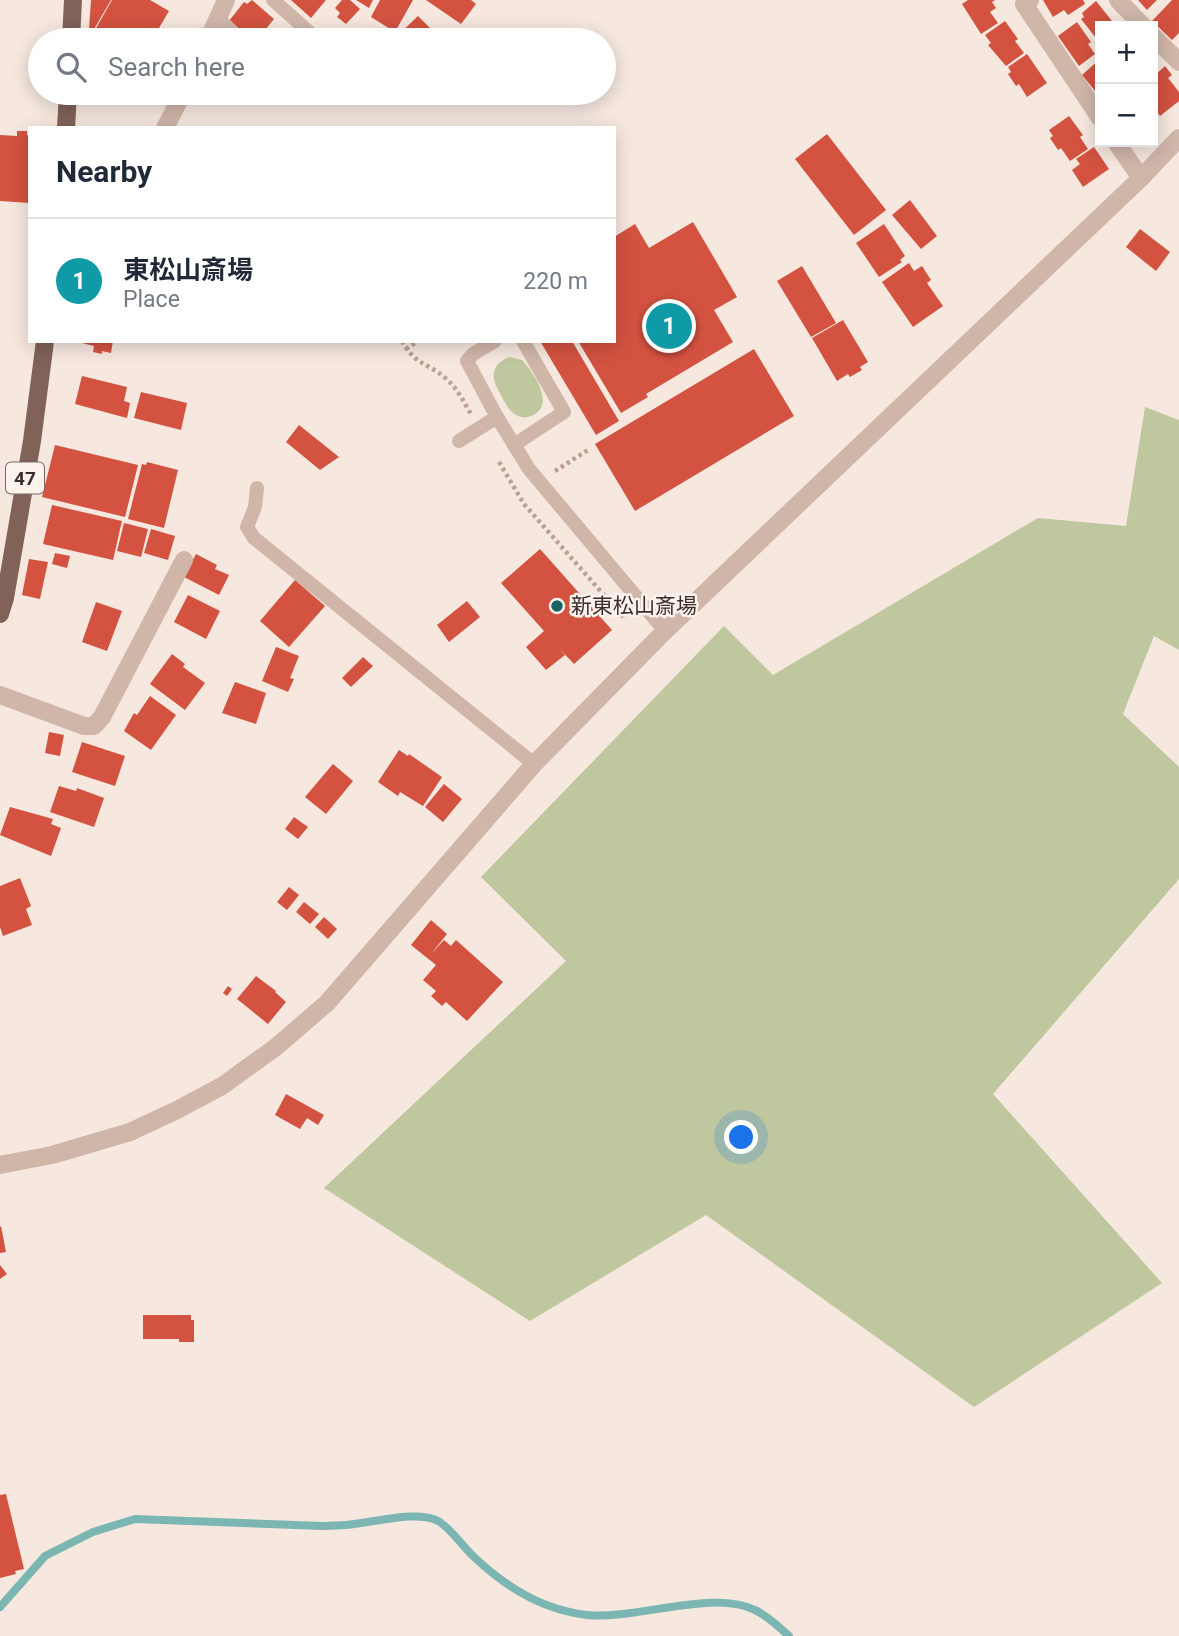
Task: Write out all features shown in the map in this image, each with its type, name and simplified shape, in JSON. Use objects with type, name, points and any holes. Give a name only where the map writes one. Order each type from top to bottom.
[{"type":"main road","points":[[72,28],[73,0]]},
{"type":"main road","points":[[66,126],[67,105]]},
{"type":"main road","name":"47","points":[[0,614],[32,441],[45,343]]},
{"type":"street","points":[[213,28],[226,0]]},
{"type":"street","points":[[1030,0],[1024,5],[1095,111]]},
{"type":"street","points":[[1118,0],[1138,21]]},
{"type":"street","points":[[1158,41],[1179,62]]},
{"type":"street","points":[[166,126],[177,105]]},
{"type":"street","points":[[0,1165],[52,1156],[130,1132],[177,1111],[222,1086],[276,1048],[327,1003],[534,764],[665,631],[1141,178],[1179,138]]},
{"type":"street","points":[[1119,147],[1141,178]]},
{"type":"street","points":[[0,695],[84,726],[94,726],[102,717],[184,560]]},
{"type":"lane","points":[[272,0],[304,28]]},
{"type":"lane","points":[[218,18],[228,28]]},
{"type":"lane","points":[[492,343],[467,362],[497,417],[539,481],[665,631]]},
{"type":"lane","points":[[511,440],[564,412],[524,343]]},
{"type":"lane","points":[[459,441],[497,417]]},
{"type":"lane","points":[[257,488],[255,507],[247,527],[254,538],[534,764]]},
{"type":"path","points":[[403,343],[411,357],[452,384],[471,415]]},
{"type":"path","points":[[407,349],[415,343]]},
{"type":"path","points":[[551,473],[588,450]]},
{"type":"path","points":[[498,460],[524,503],[625,619]]},
{"type":"green space","points":[[509,357],[522,360],[532,372],[543,396],[540,410],[529,417],[520,417],[512,412],[495,384],[495,369]]},
{"type":"green space","points":[[1145,407],[1179,420],[1179,650],[1154,636],[1123,714],[1179,767],[1179,879],[993,1094],[1162,1283],[974,1407],[706,1215],[530,1321],[324,1188],[566,961],[481,877],[724,626],[773,675],[1038,518],[1126,526]]},
{"type":"building","points":[[91,0],[111,0],[95,28],[89,28]]},
{"type":"building","points":[[112,0],[150,0],[169,11],[159,28],[96,28]]},
{"type":"building","points":[[252,0],[274,19],[267,28],[237,28],[229,21],[244,2],[247,4]]},
{"type":"building","points":[[291,0],[326,0],[311,18]]},
{"type":"building","points":[[342,0],[350,0],[360,9],[346,24],[337,17],[340,13],[335,8]]},
{"type":"building","points":[[356,0],[373,0],[369,8]]},
{"type":"building","points":[[380,0],[413,0],[397,28],[389,28],[371,17]]},
{"type":"building","points":[[426,0],[471,0],[476,4],[461,24]]},
{"type":"building","points":[[968,0],[995,0],[992,2],[996,8],[990,12],[998,23],[981,34],[962,4]]},
{"type":"building","points":[[1043,0],[1083,0],[1085,4],[1068,15],[1064,10],[1053,17]]},
{"type":"building","points":[[1138,0],[1157,0],[1147,10]]},
{"type":"building","points":[[1172,0],[1179,0],[1179,33],[1172,40],[1158,27],[1158,21],[1152,21]]},
{"type":"building","points":[[1096,1],[1112,21],[1095,21],[1095,37],[1081,19],[1084,17],[1082,13]]},
{"type":"building","points":[[418,16],[430,28],[405,28]]},
{"type":"building","points":[[1005,21],[1024,53],[1006,66],[988,45],[991,43],[985,35]]},
{"type":"building","points":[[1077,22],[1091,42],[1088,44],[1095,54],[1079,66],[1058,36]]},
{"type":"building","points":[[1027,54],[1047,83],[1027,97],[1019,84],[1016,86],[1008,74],[1011,72],[1008,67]]},
{"type":"building","points":[[1095,63],[1095,91],[1082,75]]},
{"type":"building","points":[[1165,66],[1172,75],[1168,78],[1179,92],[1179,101],[1160,116],[1158,113],[1158,72]]},
{"type":"building","points":[[1069,116],[1083,135],[1080,137],[1088,149],[1070,161],[1061,148],[1058,150],[1050,138],[1053,136],[1049,130]]},
{"type":"building","points":[[17,131],[27,131],[28,203],[0,201],[0,135],[17,136]]},
{"type":"building","points":[[827,134],[886,210],[854,235],[795,159]]},
{"type":"building","points":[[1094,147],[1109,169],[1083,187],[1072,170],[1080,164],[1076,159]]},
{"type":"building","points":[[910,200],[937,236],[921,249],[892,215]]},
{"type":"building","points":[[693,222],[737,297],[714,310],[733,342],[646,394],[648,397],[621,413],[579,343],[616,343],[616,236],[635,224],[649,248]]},
{"type":"building","points":[[884,224],[905,256],[900,260],[902,262],[879,277],[856,243]]},
{"type":"building","points":[[1140,229],[1170,252],[1156,271],[1126,247]]},
{"type":"building","points":[[909,263],[914,271],[922,266],[931,280],[927,283],[943,306],[913,327],[882,282]]},
{"type":"building","points":[[802,266],[836,323],[811,337],[777,281]]},
{"type":"building","points":[[843,320],[868,362],[860,367],[862,370],[837,381],[812,338]]},
{"type":"building","points":[[82,343],[113,343],[111,353],[93,352],[94,346]]},
{"type":"building","points":[[541,343],[573,343],[619,421],[596,435]]},
{"type":"building","points":[[754,349],[794,416],[635,511],[595,444]]},
{"type":"building","points":[[82,376],[127,387],[124,401],[130,403],[127,418],[75,404]]},
{"type":"building","points":[[141,392],[187,403],[181,430],[134,418]]},
{"type":"building","points":[[299,425],[339,457],[320,470],[286,442]]},
{"type":"building","points":[[55,445],[138,465],[125,517],[42,497]]},
{"type":"building","points":[[147,462],[178,470],[164,528],[128,519],[142,464],[146,465]]},
{"type":"building","points":[[52,505],[122,521],[113,560],[43,544]]},
{"type":"building","points":[[124,523],[148,529],[141,557],[117,551]]},
{"type":"building","points":[[151,529],[175,536],[168,560],[144,553]]},
{"type":"building","name":"新東松山斎場","points":[[540,549],[612,630],[574,664],[558,647],[565,655],[546,670],[526,647],[544,631],[501,583]]},
{"type":"building","points":[[55,553],[70,556],[67,568],[52,564]]},
{"type":"building","points":[[196,554],[217,565],[215,569],[229,575],[219,595],[184,577]]},
{"type":"building","points":[[29,559],[48,562],[40,599],[22,595]]},
{"type":"building","points":[[295,580],[325,606],[289,647],[260,621]]},
{"type":"building","points":[[188,595],[220,611],[206,639],[174,622]]},
{"type":"building","points":[[467,601],[480,617],[449,642],[437,625]]},
{"type":"building","points":[[96,602],[122,611],[107,651],[82,642]]},
{"type":"building","points":[[276,647],[299,656],[290,678],[294,679],[288,692],[262,681]]},
{"type":"building","points":[[172,654],[185,664],[183,667],[205,683],[185,710],[150,684]]},
{"type":"building","points":[[363,657],[373,666],[351,687],[342,678]]},
{"type":"building","points":[[235,682],[266,693],[256,724],[222,713]]},
{"type":"building","points":[[150,696],[176,715],[151,750],[124,731],[134,713],[137,715]]},
{"type":"building","points":[[49,732],[64,735],[60,756],[45,753]]},
{"type":"building","points":[[82,742],[125,756],[115,786],[72,772]]},
{"type":"building","points":[[399,750],[442,777],[423,806],[400,792],[398,796],[378,782]]},
{"type":"building","points":[[333,764],[353,781],[326,814],[305,797]]},
{"type":"building","points":[[444,784],[462,799],[443,822],[425,807]]},
{"type":"building","points":[[59,786],[76,791],[77,788],[104,798],[94,827],[50,812]]},
{"type":"building","points":[[10,807],[53,819],[51,824],[61,828],[51,856],[0,835]]},
{"type":"building","points":[[294,817],[308,827],[298,839],[285,829]]},
{"type":"building","points":[[20,878],[31,906],[26,909],[32,925],[3,936],[0,927],[0,886]]},
{"type":"building","points":[[289,887],[299,895],[287,910],[277,902]]},
{"type":"building","points":[[304,902],[319,914],[310,924],[296,912]]},
{"type":"building","points":[[324,917],[337,929],[328,939],[315,927]]},
{"type":"building","points":[[431,920],[447,934],[431,954],[444,940],[451,946],[456,940],[503,982],[467,1021],[446,1002],[442,1006],[431,996],[436,991],[423,980],[436,965],[411,945]]},
{"type":"building","points":[[256,976],[286,1002],[268,1024],[237,999]]},
{"type":"building","points":[[228,986],[232,989],[227,996],[223,993]]},
{"type":"building","points":[[286,1094],[324,1115],[318,1125],[307,1118],[300,1129],[275,1115]]},
{"type":"building","points":[[0,1227],[6,1252],[0,1253]]},
{"type":"building","points":[[0,1265],[7,1274],[0,1279]]},
{"type":"building","points":[[143,1315],[191,1315],[191,1320],[194,1320],[194,1342],[179,1342],[179,1339],[143,1339]]},
{"type":"building","points":[[6,1494],[24,1569],[0,1578],[0,1495]]},
{"type":"waterway","points":[[0,1607],[45,1556],[93,1532],[135,1519],[323,1526],[420,1517],[438,1521],[497,1577],[525,1595],[555,1608],[587,1615],[607,1615],[697,1604],[738,1604],[760,1612],[789,1636]]},
{"type":"place","name":"東松山斎場","points":[[669,326]]},
{"type":"place","name":"新東松山斎場","points":[[557,606]]}]
